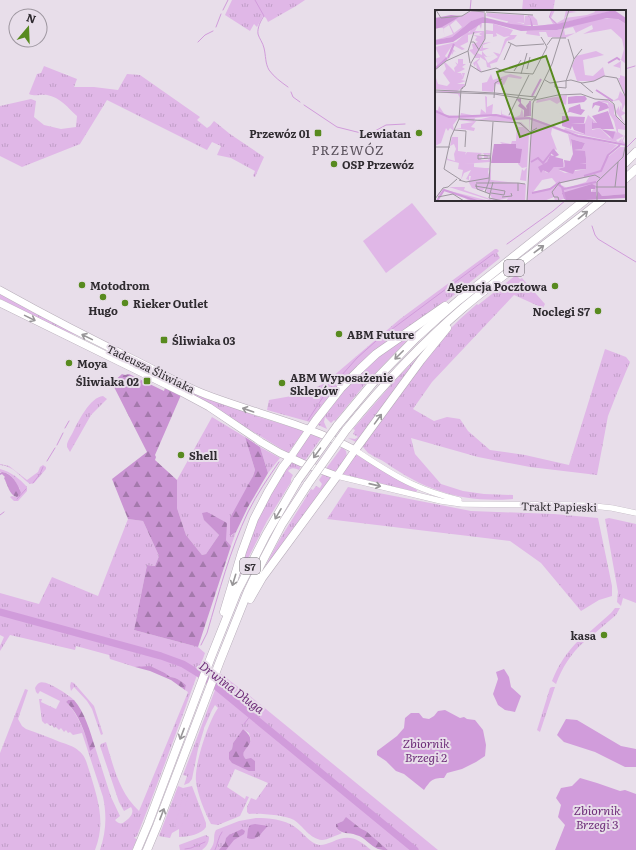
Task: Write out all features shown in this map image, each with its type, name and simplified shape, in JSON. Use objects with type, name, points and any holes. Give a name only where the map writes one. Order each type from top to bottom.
[{"type":"highway","points":[[626,162],[636,152]]},
{"type":"highway","points":[[626,178],[636,169]]},
{"type":"highway","name":"S7","points":[[137,850],[237,592],[257,551],[298,480],[337,426],[377,378],[416,338],[459,300],[584,201]]},
{"type":"highway","name":"S7","points":[[148,850],[248,591],[282,524],[308,484],[364,407],[422,346],[464,307],[601,201]]},
{"type":"highway","points":[[310,430],[341,388],[376,354],[441,308],[459,300]]},
{"type":"highway","points":[[355,450],[421,360],[464,307]]},
{"type":"highway","points":[[211,657],[242,552],[254,519],[280,471],[290,458]]},
{"type":"highway","points":[[229,638],[262,578],[337,476]]},
{"type":"main road","name":"Tadeusza Śliwiaka","points":[[0,290],[74,330],[183,384],[212,397],[310,430],[355,450]]},
{"type":"main road","name":"Tadeusza Śliwiaka","points":[[0,303],[181,392],[209,407],[261,442],[290,458],[337,476]]},
{"type":"main road","points":[[290,458],[310,430]]},
{"type":"main road","points":[[337,476],[355,450]]},
{"type":"street","name":"Trakt Papieski","points":[[355,450],[412,484],[442,495],[481,504]]},
{"type":"street","name":"Trakt Papieski","points":[[337,476],[462,504],[584,505],[612,508],[636,513]]},
{"type":"green space","points":[[232,0],[305,0],[268,22],[263,16],[257,27],[254,24],[250,31],[225,15]]},
{"type":"green space","points":[[523,0],[555,0],[553,10],[522,10]]},
{"type":"green space","points":[[44,66],[77,79],[74,87],[94,87],[118,90],[127,74],[140,75],[200,117],[197,120],[207,128],[214,121],[230,134],[264,157],[255,177],[253,176],[255,171],[231,158],[217,155],[221,146],[212,142],[207,150],[107,100],[80,144],[22,167],[0,156],[0,106],[31,99],[36,101],[34,117],[44,125],[61,129],[76,127],[77,116],[60,100],[47,95],[29,94],[37,74],[41,73]]},
{"type":"green space","points":[[412,203],[437,234],[386,273],[363,241]]},
{"type":"green space","points":[[495,249],[499,251],[497,253],[500,258],[346,378],[330,395],[310,422],[267,410],[269,400],[303,394],[325,383],[400,319]]},
{"type":"green space","points":[[516,275],[520,279],[522,278],[545,304],[543,308],[514,295],[432,382],[413,409],[434,421],[447,417],[460,419],[468,431],[490,450],[525,455],[569,465],[605,349],[626,357],[630,362],[608,416],[597,475],[530,467],[478,457],[411,438],[415,454],[441,484],[463,491],[484,494],[513,495],[513,499],[478,499],[462,497],[431,488],[401,473],[369,453],[361,445],[447,332],[477,304],[478,305]]},
{"type":"green space","points":[[0,293],[81,337],[59,329],[0,299]]},
{"type":"green space","points":[[421,326],[366,383],[335,421],[334,420],[331,423],[325,417],[324,422],[327,429],[316,424],[338,394],[374,360]]},
{"type":"green space","points":[[428,347],[358,443],[348,438],[355,439],[358,437],[353,434],[355,430],[353,429],[396,379]]},
{"type":"green space","points":[[122,374],[129,374],[164,391],[165,388],[181,395],[155,455],[155,460],[177,480],[177,508],[186,535],[202,555],[206,554],[219,535],[204,520],[202,513],[207,512],[227,523],[226,540],[231,546],[198,647],[134,630],[147,565],[155,566],[159,556],[143,521],[128,519],[112,479],[147,452],[112,383]]},
{"type":"green space","points":[[183,389],[256,416],[304,431],[288,453]]},
{"type":"green space","points":[[103,396],[107,399],[91,415],[70,452],[67,447],[67,442],[81,416],[89,405],[98,397]]},
{"type":"green space","points":[[212,417],[245,437],[255,470],[231,536],[236,532],[231,546],[204,520],[219,535],[206,554],[202,555],[186,535],[177,508],[177,480]]},
{"type":"green space","points":[[312,434],[322,437],[304,462],[297,458],[296,452],[309,435]]},
{"type":"green space","points":[[245,437],[260,447],[268,473],[248,507],[236,532],[230,536],[230,518],[255,470]]},
{"type":"green space","points":[[260,447],[280,458],[268,473]]},
{"type":"green space","points":[[342,447],[346,451],[347,457],[338,470],[332,472],[325,470]]},
{"type":"green space","points":[[356,455],[417,490],[417,491],[342,474]]},
{"type":"green space","points":[[289,461],[301,466],[299,470],[293,468],[288,471],[293,475],[291,482],[267,521],[236,582],[253,527]]},
{"type":"green space","points":[[0,464],[9,466],[27,480],[38,472],[40,467],[43,465],[46,469],[34,483],[30,484],[9,467]]},
{"type":"green space","points":[[0,469],[15,476],[27,487],[27,491],[18,501],[14,501],[10,497],[16,497],[20,489],[10,475],[0,472]]},
{"type":"green space","points":[[2,472],[9,474],[16,483],[21,493],[17,497],[10,492],[4,478],[5,477],[2,474],[0,475]]},
{"type":"green space","points":[[323,474],[331,477],[263,572],[280,540],[311,489],[313,490],[316,486],[320,488],[322,484],[319,480]]},
{"type":"green space","points":[[348,487],[471,511],[554,514],[598,518],[612,586],[612,596],[599,600],[581,611],[541,563],[510,541],[327,519]]},
{"type":"green space","points":[[609,518],[636,524],[636,603],[623,598],[621,606],[617,602],[618,592],[605,519]]},
{"type":"green space","points":[[128,519],[143,521],[159,556],[155,566],[147,565],[134,630],[198,647],[205,653],[155,791],[137,836],[134,838],[137,839],[132,850],[100,850],[104,837],[105,824],[103,797],[82,733],[73,735],[70,732],[68,733],[66,730],[64,732],[61,728],[59,730],[56,727],[54,728],[52,725],[50,726],[47,723],[45,724],[42,721],[39,699],[42,699],[41,702],[56,709],[60,701],[40,691],[38,694],[35,687],[37,684],[42,682],[47,683],[74,700],[68,700],[66,702],[78,718],[90,750],[95,747],[111,797],[120,816],[115,820],[123,823],[130,817],[132,810],[131,807],[124,811],[119,802],[100,746],[106,742],[122,788],[132,804],[139,811],[188,692],[185,690],[186,685],[176,678],[170,677],[165,673],[150,667],[135,667],[110,659],[109,655],[76,646],[75,650],[10,635],[0,651],[0,646],[4,637],[0,635],[0,593],[39,604],[52,577],[98,596]]},
{"type":"green space","points":[[615,608],[620,608],[616,615],[588,639],[585,636]]},
{"type":"green space","points":[[579,640],[584,642],[567,661],[556,684],[552,681],[560,664]]},
{"type":"green space","points":[[150,666],[186,685],[185,690],[171,680],[150,671],[135,667]]},
{"type":"green space","points":[[221,674],[438,850],[388,850],[366,831],[346,818],[336,824],[338,830],[342,833],[322,840],[314,837],[290,818],[272,815],[249,814],[247,812],[247,807],[251,798],[256,800],[268,783],[235,769],[227,787],[245,799],[246,796],[249,797],[240,816],[218,825],[211,824],[200,797],[196,774],[197,765],[210,722],[218,708],[215,705],[204,728],[192,779],[189,783],[184,785],[187,776],[183,775]],"holes":[[[243,729],[249,733],[251,740],[245,749],[243,756],[246,759],[255,761],[255,771],[229,752],[232,749],[233,743]]]},
{"type":"green space","points":[[71,682],[74,683],[94,706],[103,734],[101,735],[92,709],[87,701],[74,687],[71,691]]},
{"type":"green space","points":[[555,687],[540,732],[537,730],[550,688]]},
{"type":"green space","points":[[25,689],[28,690],[18,719],[22,726],[26,729],[70,745],[83,755],[86,761],[96,792],[100,811],[100,830],[95,850],[0,850],[0,753]]},
{"type":"green space","points":[[68,700],[74,700],[84,716],[95,747],[90,751],[78,718],[66,702]]},
{"type":"green space","points":[[243,729],[248,734],[250,739],[250,743],[244,752],[244,755],[246,759],[251,758],[255,761],[255,771],[249,771],[232,763],[229,759],[229,752],[232,749],[233,743]]},
{"type":"green space","points":[[178,786],[183,788],[192,786],[206,823],[206,827],[201,832],[190,836],[179,837],[179,829],[172,833],[170,838],[159,836]]},
{"type":"green space","points":[[183,795],[187,797],[182,826],[176,827],[175,826]]},
{"type":"green space","points":[[346,817],[366,831],[388,850],[378,849],[359,836],[338,830],[336,824],[343,821]]},
{"type":"green space","points":[[256,818],[271,819],[291,824],[316,844],[323,845],[343,838],[353,838],[371,850],[210,850],[214,841],[214,834],[216,830],[239,821]]},
{"type":"green space","points":[[255,824],[268,826],[257,838],[247,838],[250,825]]},
{"type":"green space","points":[[242,829],[245,831],[244,834],[234,840],[226,850],[219,850],[229,835]]},
{"type":"green space","points":[[206,835],[209,837],[208,841],[202,850],[180,850],[179,845]]},
{"type":"water","points":[[504,669],[509,677],[511,687],[521,696],[515,712],[505,710],[498,705],[493,694],[498,679],[496,672]]},
{"type":"water","name":"Zbiornik Brzegi 2","points":[[445,710],[460,718],[464,717],[475,720],[483,730],[486,745],[485,756],[462,769],[447,773],[444,778],[432,780],[424,790],[404,774],[396,771],[386,761],[377,755],[377,751],[397,736],[404,728],[405,718],[411,713],[419,713],[423,718],[429,719],[438,711]]},
{"type":"water","points":[[566,719],[577,720],[621,746],[636,749],[636,767],[625,767],[595,752],[564,742],[557,735]]},
{"type":"water","name":"Zbiornik Brzegi 3","points":[[580,778],[620,791],[625,790],[636,794],[636,850],[555,850],[565,825],[558,817],[561,805],[556,798],[561,788],[572,786]]},
{"type":"waterway","points":[[223,10],[228,0]]},
{"type":"waterway","points":[[255,0],[264,16],[259,27],[258,34],[265,51],[266,62],[269,70],[275,77],[288,87]]},
{"type":"waterway","points":[[470,10],[471,0]]},
{"type":"waterway","points":[[216,27],[221,14]]},
{"type":"waterway","points":[[198,42],[205,35],[213,31]]},
{"type":"waterway","points":[[626,69],[635,66]]},
{"type":"waterway","points":[[291,92],[293,97],[300,102]]},
{"type":"waterway","points":[[304,105],[337,127],[365,134],[373,132],[386,125],[405,124]]},
{"type":"waterway","points":[[626,148],[636,138]]},
{"type":"waterway","points":[[507,244],[565,201]]},
{"type":"waterway","points":[[592,226],[598,239],[636,262]]},
{"type":"waterway","points":[[308,420],[325,394],[357,358],[376,341],[493,254]]},
{"type":"waterway","points":[[65,428],[69,421]]},
{"type":"waterway","points":[[57,445],[63,433]]},
{"type":"waterway","points":[[47,461],[55,448]]},
{"type":"waterway","points":[[201,645],[207,633],[225,571],[242,526],[255,499],[279,462]]},
{"type":"waterway","points":[[33,483],[43,467]]},
{"type":"waterway","points":[[17,499],[26,489]]},
{"type":"waterway","points":[[0,515],[4,512]]},
{"type":"waterway","name":"Drwina Długa","points":[[0,612],[161,656],[183,664],[218,688],[415,850]]},
{"type":"waterway","name":"Drwina Długa","points":[[253,716],[256,713]]},
{"type":"waterway","points":[[244,724],[251,715]]},
{"type":"waterway","points":[[215,850],[222,832]]},
{"type":"waterway","points":[[185,849],[205,842]]},
{"type":"place","name":"Przewóz 01","points":[[318,133]]},
{"type":"place","name":"Lewiatan","points":[[419,133]]},
{"type":"place","name":"OSP Przewóz","points":[[334,164]]},
{"type":"place","name":"Motodrom","points":[[82,285]]},
{"type":"place","name":"Agencja Pocztowa","points":[[555,286]]},
{"type":"place","name":"Hugo","points":[[103,297]]},
{"type":"place","name":"Rieker Outlet","points":[[125,303]]},
{"type":"place","name":"Noclegi S7","points":[[598,311]]},
{"type":"place","name":"ABM Future","points":[[339,334]]},
{"type":"place","name":"Śliwiaka 03","points":[[164,340]]},
{"type":"place","name":"Moya","points":[[69,363]]},
{"type":"place","name":"Śliwiaka 02","points":[[147,381]]},
{"type":"place","name":"ABM Wyposażenie Sklepów","points":[[282,383]]},
{"type":"place","name":"Shell","points":[[181,455]]},
{"type":"place","name":"kasa","points":[[604,635]]},
{"type":"district","name":"PRZEWÓZ","points":[[348,149]]}]
